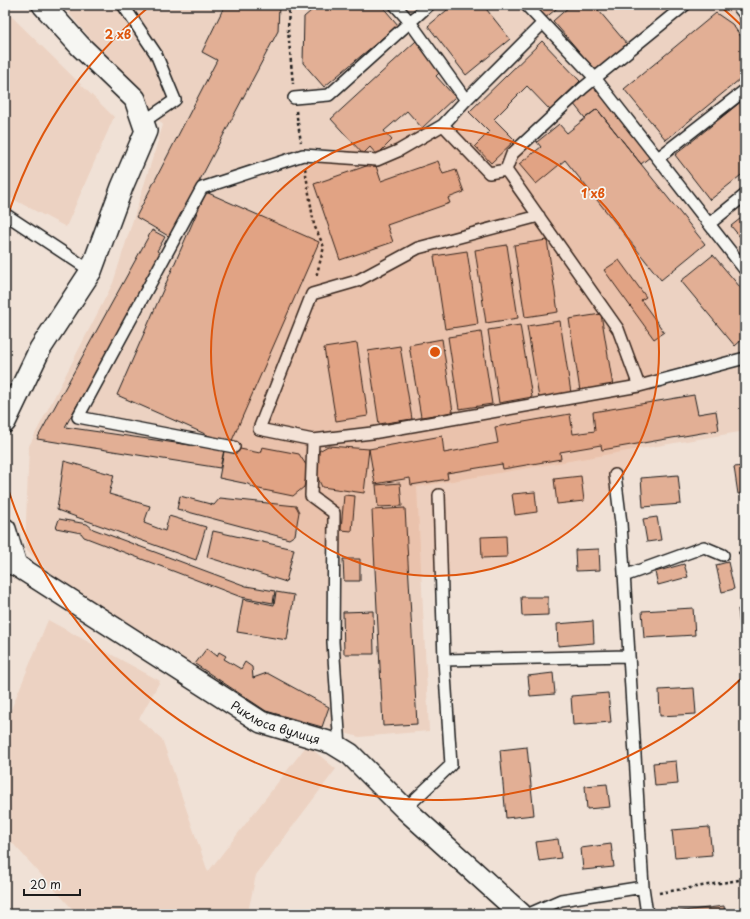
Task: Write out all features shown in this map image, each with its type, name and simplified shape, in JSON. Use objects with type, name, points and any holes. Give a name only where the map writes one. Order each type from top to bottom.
[{"type":"street","points":[[5,422],[40,349],[91,271],[122,187],[146,131],[135,99],[80,46],[43,5]]},
{"type":"street","points":[[5,530],[11,564]]},
{"type":"street","name":"Риклюса вулиця","points":[[11,564],[261,722],[332,743],[350,754],[405,809],[521,914]]},
{"type":"lane","points":[[123,5],[156,54],[175,100],[143,122]]},
{"type":"lane","points":[[395,5],[410,22],[466,100]]},
{"type":"lane","points":[[294,98],[329,94],[429,5]]},
{"type":"lane","points":[[526,5],[595,78],[745,270]]},
{"type":"lane","points":[[506,170],[512,154],[595,78],[685,5]]},
{"type":"lane","points":[[737,5],[745,15]]},
{"type":"lane","points":[[234,447],[78,417],[202,188],[302,155],[377,160],[398,151],[443,125],[543,23]]},
{"type":"lane","points":[[658,158],[745,90]]},
{"type":"lane","points":[[443,125],[489,173],[506,170]]},
{"type":"lane","points":[[506,170],[618,329],[639,386]]},
{"type":"lane","points":[[709,224],[745,195]]},
{"type":"lane","points":[[5,214],[91,271]]},
{"type":"lane","points":[[539,216],[418,248],[357,281],[312,294],[259,429],[313,440],[372,433],[639,386],[745,358]]},
{"type":"lane","points":[[313,440],[311,496],[334,513],[333,642],[340,748]]},
{"type":"lane","points":[[615,474],[621,523],[643,887],[647,914]]},
{"type":"lane","points":[[405,809],[450,765],[444,660],[439,495]]},
{"type":"lane","points":[[624,576],[704,547],[723,555]]},
{"type":"lane","points":[[444,660],[628,656]]},
{"type":"lane","points":[[529,914],[561,900],[643,887]]},
{"type":"path","points":[[643,887],[650,894],[745,879]]},
{"type":"shaded area","points":[[62,5],[745,5],[745,431],[417,487],[429,731],[359,737],[254,708],[56,579],[25,548],[29,446],[113,283],[163,125]]},
{"type":"shaded area","points":[[5,10],[114,117],[66,227],[5,195]]},
{"type":"shaded area","points":[[48,620],[160,681],[139,719],[162,739],[208,872],[307,745],[336,769],[256,875],[248,912],[250,914],[77,914],[5,835],[5,724]]},
{"type":"building","points":[[225,5],[279,5],[278,31],[170,237],[136,217],[217,60],[202,52]]},
{"type":"building","points":[[318,5],[381,5],[398,25],[324,87],[303,63],[304,17]]},
{"type":"building","points":[[453,5],[483,5],[510,39],[466,75],[428,26]]},
{"type":"building","points":[[532,5],[561,5],[544,19]]},
{"type":"building","points":[[571,5],[594,5],[627,44],[596,71],[553,21]]},
{"type":"building","points":[[716,13],[732,24],[745,42],[745,75],[666,140],[624,89]]},
{"type":"building","points":[[416,41],[442,70],[436,76],[455,97],[422,128],[407,111],[384,131],[392,140],[377,155],[370,147],[363,154],[331,119]]},
{"type":"building","points":[[542,41],[580,81],[550,110],[527,86],[494,119],[515,140],[491,163],[475,146],[489,132],[469,112]]},
{"type":"building","points":[[594,86],[650,157],[641,164],[597,109],[585,118],[573,103]]},
{"type":"building","points":[[743,100],[745,103],[745,172],[710,200],[675,155]]},
{"type":"building","points":[[597,109],[705,244],[661,280],[565,160],[536,184],[519,164],[541,147],[537,142],[559,124],[567,133]]},
{"type":"building","points":[[438,161],[443,174],[456,170],[464,192],[448,198],[450,203],[387,225],[393,242],[340,260],[314,184],[375,163],[381,181]]},
{"type":"building","points":[[206,192],[319,242],[230,445],[117,395]]},
{"type":"building","points":[[745,215],[745,243],[731,226]]},
{"type":"building","points":[[152,230],[165,237],[157,251],[161,254],[65,427],[224,450],[220,468],[37,439]]},
{"type":"building","points":[[547,240],[558,312],[525,317],[514,245]]},
{"type":"building","points":[[507,245],[518,318],[486,323],[475,250]]},
{"type":"building","points":[[467,251],[478,324],[445,329],[434,256]]},
{"type":"building","points":[[713,255],[745,293],[745,337],[735,346],[681,281]]},
{"type":"building","points":[[619,260],[646,297],[641,300],[664,332],[654,339],[604,270]]},
{"type":"building","points":[[601,314],[613,386],[580,391],[569,319]]},
{"type":"building","points":[[560,321],[571,393],[539,398],[527,326]]},
{"type":"building","points":[[520,325],[532,397],[499,403],[488,330]]},
{"type":"building","points":[[481,332],[492,404],[459,409],[448,337]]},
{"type":"building","points":[[442,339],[453,412],[421,417],[409,345]]},
{"type":"building","points":[[357,343],[368,416],[336,421],[324,348]]},
{"type":"building","points":[[400,346],[412,419],[379,424],[368,351]]},
{"type":"building","points":[[694,395],[698,414],[716,411],[719,430],[602,450],[601,445],[560,452],[561,459],[503,469],[502,464],[447,473],[448,479],[411,485],[410,478],[375,484],[369,449],[442,436],[444,453],[498,443],[495,427],[570,414],[573,434],[595,431],[593,412]]},
{"type":"building","points":[[225,446],[260,453],[262,447],[299,454],[308,468],[304,487],[293,496],[254,488],[248,484],[219,478]]},
{"type":"building","points":[[328,446],[369,449],[364,493],[322,487],[316,474],[319,451]]},
{"type":"building","points":[[64,461],[114,475],[109,494],[150,506],[144,523],[165,531],[169,516],[206,527],[196,560],[57,510]]},
{"type":"building","points":[[745,466],[745,493],[738,494],[734,467]]},
{"type":"building","points":[[678,475],[681,504],[643,507],[641,478]]},
{"type":"building","points":[[581,476],[584,501],[557,504],[554,479]]},
{"type":"building","points":[[400,483],[402,506],[378,507],[376,485]]},
{"type":"building","points":[[535,492],[537,512],[515,515],[512,494]]},
{"type":"building","points":[[344,495],[355,496],[352,531],[341,530]]},
{"type":"building","points":[[180,496],[214,505],[220,498],[296,506],[299,512],[295,535],[289,539],[177,509]]},
{"type":"building","points":[[405,508],[417,724],[383,726],[372,510]]},
{"type":"building","points":[[657,517],[661,540],[647,542],[643,519]]},
{"type":"building","points":[[59,519],[87,524],[93,529],[246,586],[275,591],[273,603],[241,597],[84,537],[81,533],[56,528]]},
{"type":"building","points":[[213,531],[294,549],[286,582],[207,557]]},
{"type":"building","points":[[506,536],[507,557],[482,558],[481,537]]},
{"type":"building","points":[[599,549],[600,570],[576,571],[575,550]]},
{"type":"building","points":[[343,559],[360,559],[360,581],[344,581]]},
{"type":"building","points":[[728,562],[734,589],[722,592],[716,565]]},
{"type":"building","points":[[684,564],[688,577],[658,585],[655,572]]},
{"type":"building","points":[[276,592],[294,595],[287,640],[237,632],[243,599],[274,605]]},
{"type":"building","points":[[521,597],[548,597],[548,615],[522,616]]},
{"type":"building","points":[[693,608],[695,635],[644,638],[642,611]]},
{"type":"building","points":[[738,609],[745,609],[745,636],[741,636]]},
{"type":"building","points":[[373,611],[374,654],[344,654],[343,612]]},
{"type":"building","points":[[593,621],[594,643],[558,646],[557,624]]},
{"type":"building","points":[[207,648],[217,656],[219,652],[226,656],[224,659],[241,669],[245,662],[252,667],[253,678],[267,673],[329,707],[322,727],[266,711],[195,664]]},
{"type":"building","points":[[553,673],[555,694],[530,696],[528,676]]},
{"type":"building","points":[[694,688],[696,714],[660,716],[659,690]]},
{"type":"building","points":[[608,693],[611,722],[573,725],[571,696]]},
{"type":"building","points":[[527,747],[534,815],[506,818],[500,750]]},
{"type":"building","points":[[676,761],[678,784],[655,786],[653,763]]},
{"type":"building","points":[[607,784],[610,807],[587,809],[585,786]]},
{"type":"building","points":[[709,827],[712,855],[675,858],[672,830]]},
{"type":"building","points":[[558,839],[561,858],[539,861],[536,842]]},
{"type":"building","points":[[611,844],[614,867],[583,870],[581,848]]},
{"type":"building","points":[[724,906],[725,914],[676,914],[675,912]]}]
